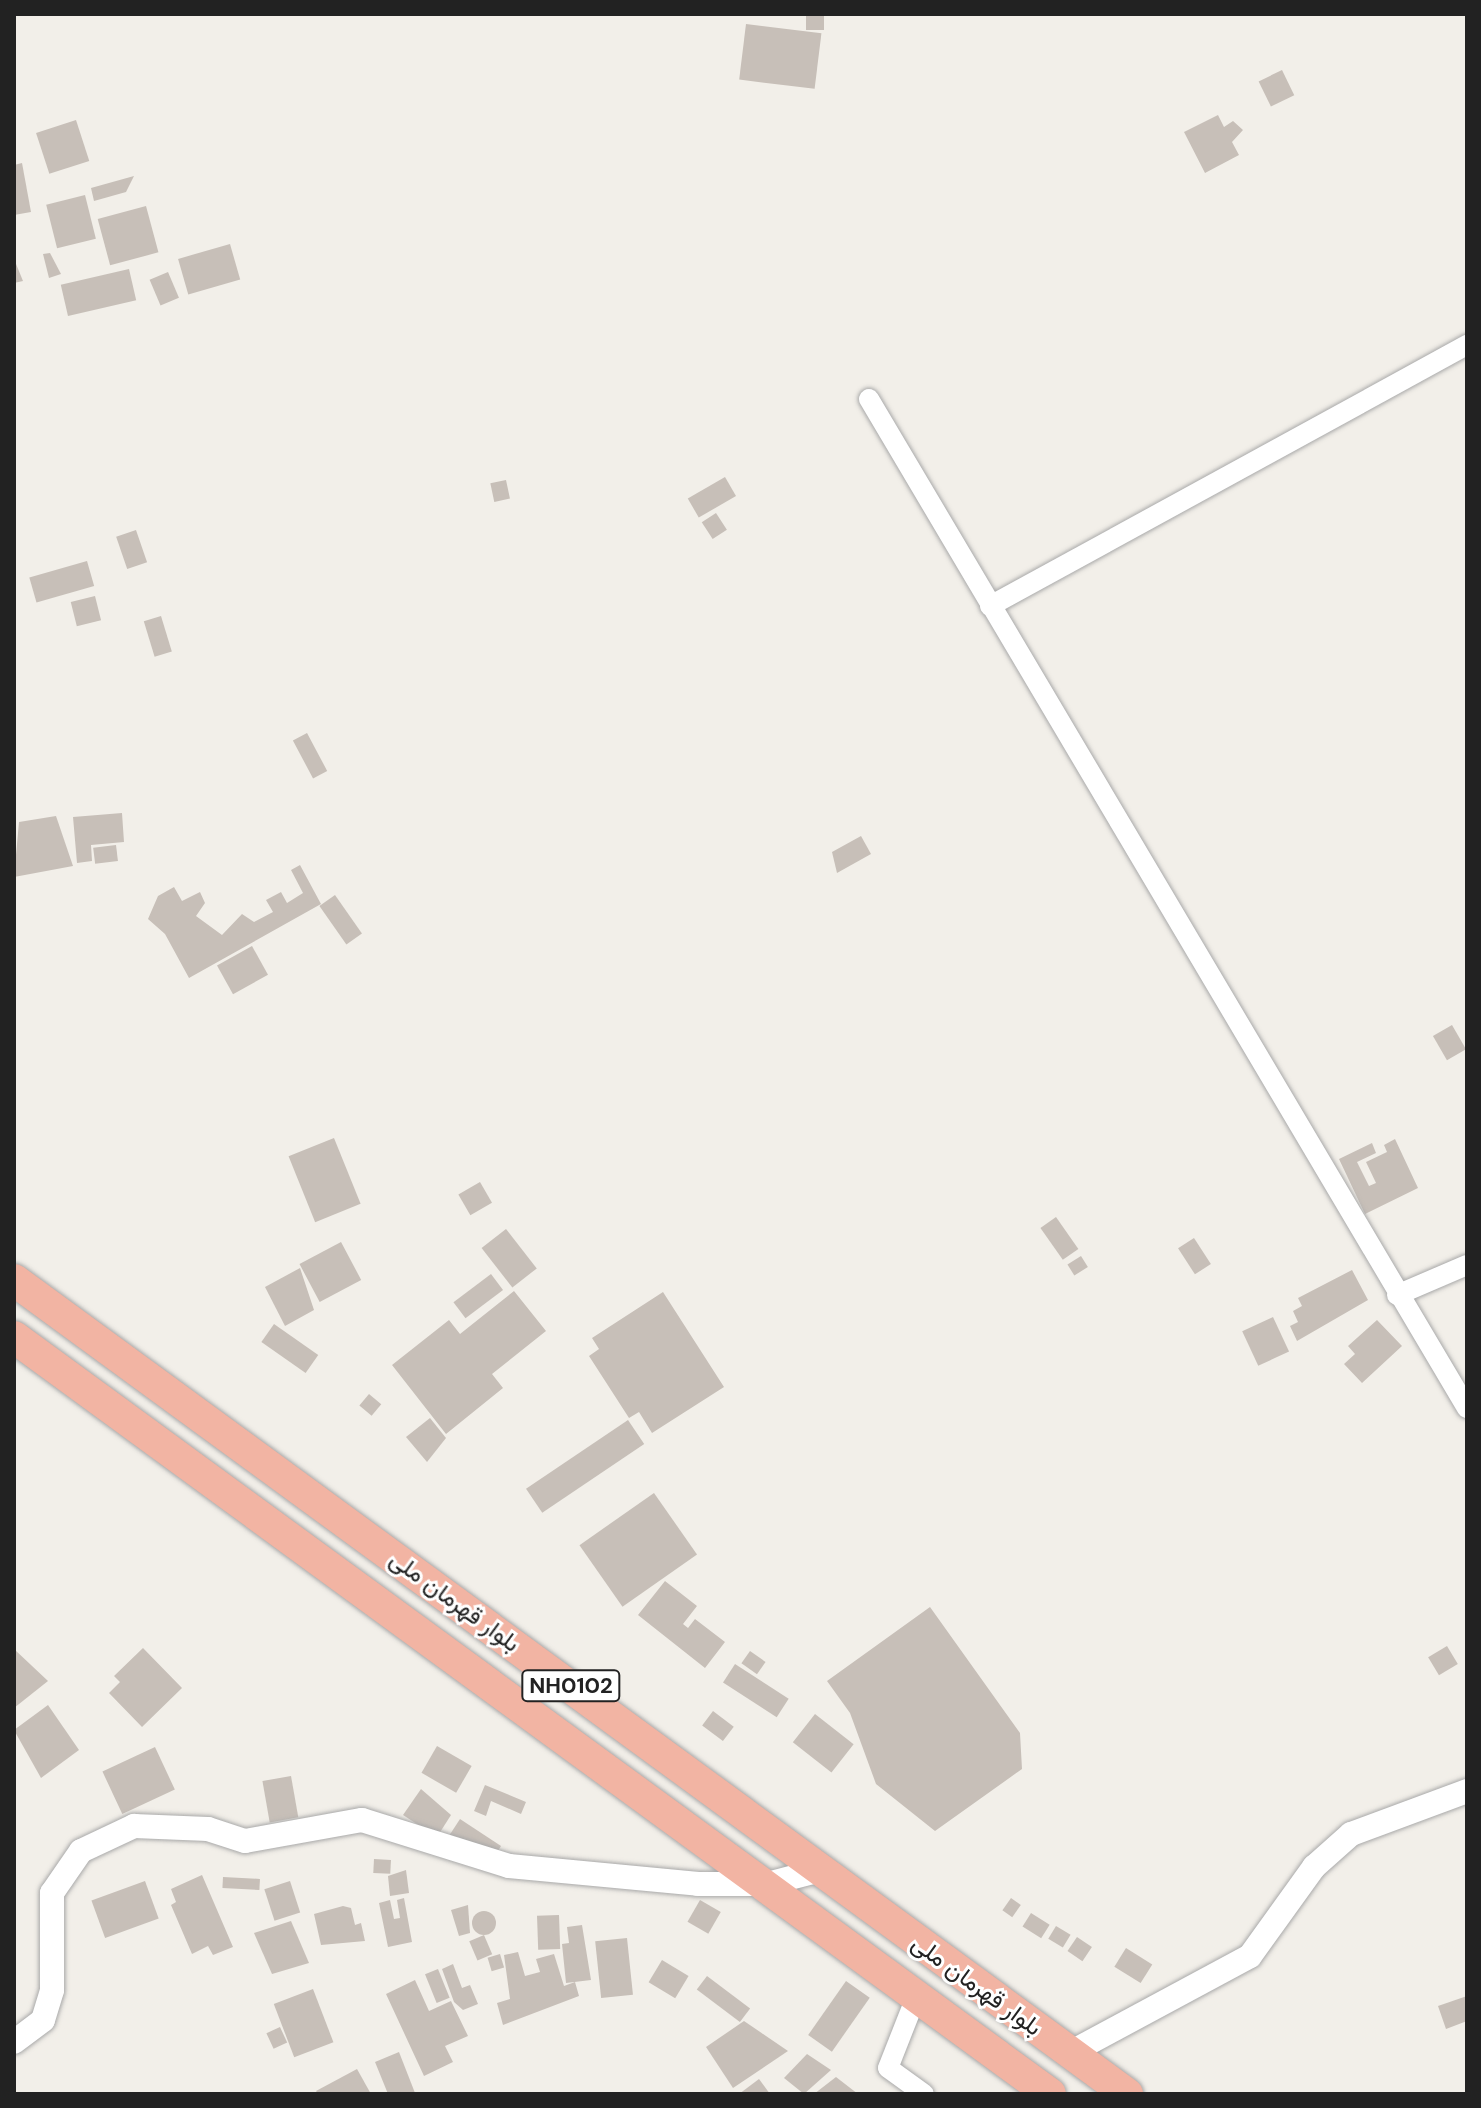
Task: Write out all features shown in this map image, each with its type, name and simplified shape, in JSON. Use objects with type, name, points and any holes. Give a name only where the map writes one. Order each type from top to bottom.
[{"type":"highway","name":"بلوار قهرمان ملی","points":[[14,1280],[1127,2094]]},
{"type":"highway","name":"بلوار قهرمان ملی","points":[[14,1337],[767,1884],[1050,2094]]},
{"type":"street","points":[[990,606],[1467,345]]},
{"type":"street","points":[[869,399],[1397,1295],[1467,1408]]},
{"type":"street","points":[[1397,1295],[1467,1265]]},
{"type":"street","points":[[1070,2053],[1250,1956],[1314,1867],[1351,1834],[1467,1791]]},
{"type":"street","points":[[14,2042],[43,2020],[52,1990],[52,1893],[81,1851],[134,1826],[208,1829],[245,1841],[362,1820],[509,1866],[686,1883],[767,1884],[821,1870]]},
{"type":"street","points":[[916,1997],[888,2068],[924,2094]]},
{"type":"building","points":[[806,14],[824,14],[824,30],[806,30]]},
{"type":"building","points":[[746,24],[821,33],[815,89],[739,80]]},
{"type":"building","points":[[1282,70],[1294,95],[1271,107],[1259,81]]},
{"type":"building","points":[[1218,115],[1224,127],[1233,121],[1243,130],[1232,142],[1239,155],[1205,173],[1184,132]]},
{"type":"building","points":[[76,120],[89,161],[49,174],[36,133]]},
{"type":"building","points":[[22,163],[31,212],[14,215],[14,165]]},
{"type":"building","points":[[134,176],[126,192],[94,201],[91,188]]},
{"type":"building","points":[[85,195],[96,239],[57,248],[46,205]]},
{"type":"building","points":[[146,206],[158,252],[110,265],[98,219]]},
{"type":"building","points":[[230,244],[240,280],[188,294],[178,259]]},
{"type":"building","points":[[50,253],[61,274],[49,278],[43,254]]},
{"type":"building","points":[[14,259],[23,281],[14,283]]},
{"type":"building","points":[[129,269],[136,300],[68,316],[61,285]]},
{"type":"building","points":[[168,272],[179,298],[161,306],[150,280]]},
{"type":"building","points":[[725,477],[736,496],[699,518],[688,499]]},
{"type":"building","points":[[506,480],[510,499],[494,502],[490,483]]},
{"type":"building","points":[[716,513],[727,530],[713,539],[702,522]]},
{"type":"building","points":[[136,530],[147,562],[127,569],[116,537]]},
{"type":"building","points":[[87,561],[94,586],[36,603],[29,578]]},
{"type":"building","points":[[95,596],[101,620],[77,626],[71,602]]},
{"type":"building","points":[[161,616],[172,651],[155,657],[144,621]]},
{"type":"building","points":[[307,733],[327,771],[313,778],[293,741]]},
{"type":"building","points":[[122,813],[124,842],[91,845],[92,861],[77,863],[73,817]]},
{"type":"building","points":[[56,816],[73,866],[14,877],[19,822]]},
{"type":"building","points":[[861,836],[871,854],[837,873],[832,852]]},
{"type":"building","points":[[116,845],[118,861],[95,864],[93,848]]},
{"type":"building","points":[[300,865],[321,904],[189,978],[165,934],[148,919],[158,896],[174,887],[182,901],[200,892],[205,903],[196,916],[222,935],[242,914],[254,922],[273,912],[266,900],[281,892],[287,903],[303,893],[291,870]]},
{"type":"building","points":[[335,895],[362,934],[346,944],[319,906]]},
{"type":"building","points":[[252,946],[268,975],[233,994],[217,965]]},
{"type":"building","points":[[1452,1025],[1466,1049],[1447,1060],[1433,1036]]},
{"type":"building","points":[[334,1138],[361,1204],[315,1222],[289,1156]]},
{"type":"building","points":[[1395,1139],[1418,1188],[1365,1214],[1339,1159],[1372,1143],[1376,1153],[1357,1162],[1369,1186],[1376,1183],[1366,1162],[1387,1152],[1384,1145]]},
{"type":"building","points":[[480,1182],[492,1203],[470,1215],[458,1194]]},
{"type":"building","points":[[1056,1217],[1078,1249],[1063,1260],[1040,1228]]},
{"type":"building","points":[[506,1229],[537,1268],[512,1287],[482,1248]]},
{"type":"building","points":[[1194,1238],[1211,1264],[1195,1274],[1178,1248]]},
{"type":"building","points":[[341,1242],[361,1280],[320,1302],[300,1264]]},
{"type":"building","points":[[1081,1256],[1088,1267],[1074,1276],[1067,1264]]},
{"type":"building","points":[[300,1268],[314,1310],[285,1326],[265,1287]]},
{"type":"building","points":[[1352,1270],[1368,1300],[1297,1341],[1290,1326],[1298,1322],[1293,1311],[1302,1306],[1298,1298]]},
{"type":"building","points":[[491,1274],[503,1290],[466,1318],[453,1302]]},
{"type":"building","points":[[514,1291],[546,1331],[492,1374],[503,1388],[446,1434],[392,1365],[449,1320],[460,1334]]},
{"type":"building","points":[[663,1292],[724,1387],[652,1433],[639,1412],[629,1418],[589,1356],[599,1349],[592,1338]]},
{"type":"building","points":[[1273,1317],[1289,1351],[1258,1366],[1242,1331]]},
{"type":"building","points":[[1377,1320],[1402,1346],[1362,1383],[1344,1364],[1355,1354],[1348,1346]]},
{"type":"building","points":[[274,1324],[318,1355],[306,1373],[261,1342]]},
{"type":"building","points":[[369,1394],[381,1404],[372,1416],[359,1405]]},
{"type":"building","points":[[430,1418],[446,1438],[427,1462],[406,1437]]},
{"type":"building","points":[[628,1420],[644,1444],[542,1513],[526,1489]]},
{"type":"building","points":[[654,1493],[697,1554],[622,1607],[579,1545]]},
{"type":"building","points":[[665,1581],[697,1606],[683,1624],[688,1628],[695,1619],[725,1642],[705,1668],[638,1615]]},
{"type":"building","points":[[930,1607],[1020,1733],[1022,1769],[935,1831],[876,1784],[850,1713],[827,1681]]},
{"type":"building","points":[[1447,1646],[1458,1664],[1439,1675],[1428,1657]]},
{"type":"building","points":[[143,1648],[182,1688],[142,1727],[109,1693],[120,1682],[114,1676]]},
{"type":"building","points":[[14,1649],[48,1681],[14,1708]]},
{"type":"building","points":[[750,1651],[766,1662],[757,1674],[741,1663]]},
{"type":"building","points":[[735,1664],[789,1699],[777,1717],[723,1682]]},
{"type":"building","points":[[48,1705],[79,1750],[41,1778],[14,1730]]},
{"type":"building","points":[[713,1711],[734,1727],[723,1741],[702,1725]]},
{"type":"building","points":[[815,1714],[854,1744],[831,1773],[793,1742]]},
{"type":"building","points":[[437,1746],[472,1766],[456,1793],[422,1773]]},
{"type":"building","points":[[155,1747],[175,1790],[122,1814],[102,1772]]},
{"type":"building","points":[[291,1776],[298,1817],[270,1822],[262,1781]]},
{"type":"building","points":[[485,1785],[526,1802],[521,1814],[491,1801],[486,1816],[474,1811]]},
{"type":"building","points":[[421,1789],[451,1815],[437,1837],[403,1815]]},
{"type":"building","points":[[460,1819],[501,1846],[494,1857],[447,1839]]},
{"type":"building","points":[[374,1859],[391,1860],[390,1874],[373,1873]]},
{"type":"building","points":[[406,1870],[409,1893],[390,1896],[388,1876]]},
{"type":"building","points":[[202,1875],[233,1947],[213,1955],[208,1946],[192,1954],[171,1905],[176,1902],[171,1889]]},
{"type":"building","points":[[223,1877],[260,1879],[259,1890],[222,1888]]},
{"type":"building","points":[[145,1881],[159,1919],[105,1938],[91,1900]]},
{"type":"building","points":[[290,1881],[300,1912],[275,1921],[264,1889]]},
{"type":"building","points":[[404,1898],[412,1942],[388,1947],[379,1903],[390,1900],[394,1919],[400,1918],[397,1900]]},
{"type":"building","points":[[1011,1898],[1021,1905],[1012,1917],[1002,1910]]},
{"type":"building","points":[[700,1900],[721,1912],[708,1934],[688,1922]]},
{"type":"building","points":[[468,1905],[470,1933],[459,1936],[451,1910]]},
{"type":"building","points":[[343,1906],[351,1908],[355,1925],[361,1923],[365,1941],[321,1945],[314,1914]]},
{"type":"building","points":[[484,1911],[495,1918],[496,1923],[489,1934],[484,1935],[473,1928],[472,1923],[479,1912]]},
{"type":"building","points":[[1031,1913],[1050,1925],[1041,1938],[1023,1927]]},
{"type":"building","points":[[559,1915],[560,1949],[538,1950],[537,1916]]},
{"type":"building","points":[[291,1921],[309,1963],[272,1974],[254,1933]]},
{"type":"building","points":[[582,1925],[591,1980],[566,1983],[562,1944],[569,1943],[567,1927]]},
{"type":"building","points":[[1056,1926],[1071,1935],[1063,1948],[1048,1939]]},
{"type":"building","points":[[484,1935],[492,1954],[477,1961],[469,1941]]},
{"type":"building","points":[[1077,1937],[1092,1947],[1082,1961],[1067,1951]]},
{"type":"building","points":[[627,1938],[633,1995],[601,1998],[595,1941]]},
{"type":"building","points":[[1126,1948],[1152,1964],[1141,1983],[1114,1967]]},
{"type":"building","points":[[518,1952],[525,1976],[540,1972],[536,1959],[554,1954],[564,1986],[575,1982],[579,1996],[503,2025],[497,2003],[510,1999],[504,1955]]},
{"type":"building","points":[[500,1954],[504,1967],[492,1971],[488,1958]]},
{"type":"building","points":[[662,1960],[689,1976],[675,1998],[649,1982]]},
{"type":"building","points":[[453,1964],[462,1988],[470,1985],[478,2004],[463,2010],[454,2002],[442,1969]]},
{"type":"building","points":[[438,1969],[450,1998],[437,2003],[425,1974]]},
{"type":"building","points":[[707,1976],[750,2008],[740,2022],[697,1990]]},
{"type":"building","points":[[415,1980],[429,2011],[451,2001],[468,2036],[445,2046],[453,2062],[424,2076],[386,1994]]},
{"type":"building","points":[[846,1981],[870,1998],[832,2052],[808,2035]]},
{"type":"building","points":[[313,1989],[333,2042],[294,2057],[274,2004]]},
{"type":"building","points":[[1467,1996],[1467,2021],[1446,2029],[1438,2006]]},
{"type":"building","points":[[744,2021],[788,2051],[733,2088],[706,2047]]},
{"type":"building","points":[[280,2027],[287,2042],[274,2049],[266,2033]]},
{"type":"building","points":[[399,2052],[415,2093],[388,2094],[375,2062]]},
{"type":"building","points":[[807,2054],[831,2070],[804,2094],[784,2078]]},
{"type":"building","points":[[357,2069],[371,2094],[318,2094],[316,2091]]},
{"type":"building","points":[[836,2077],[858,2094],[814,2094]]},
{"type":"building","points":[[759,2079],[770,2094],[739,2094]]}]
